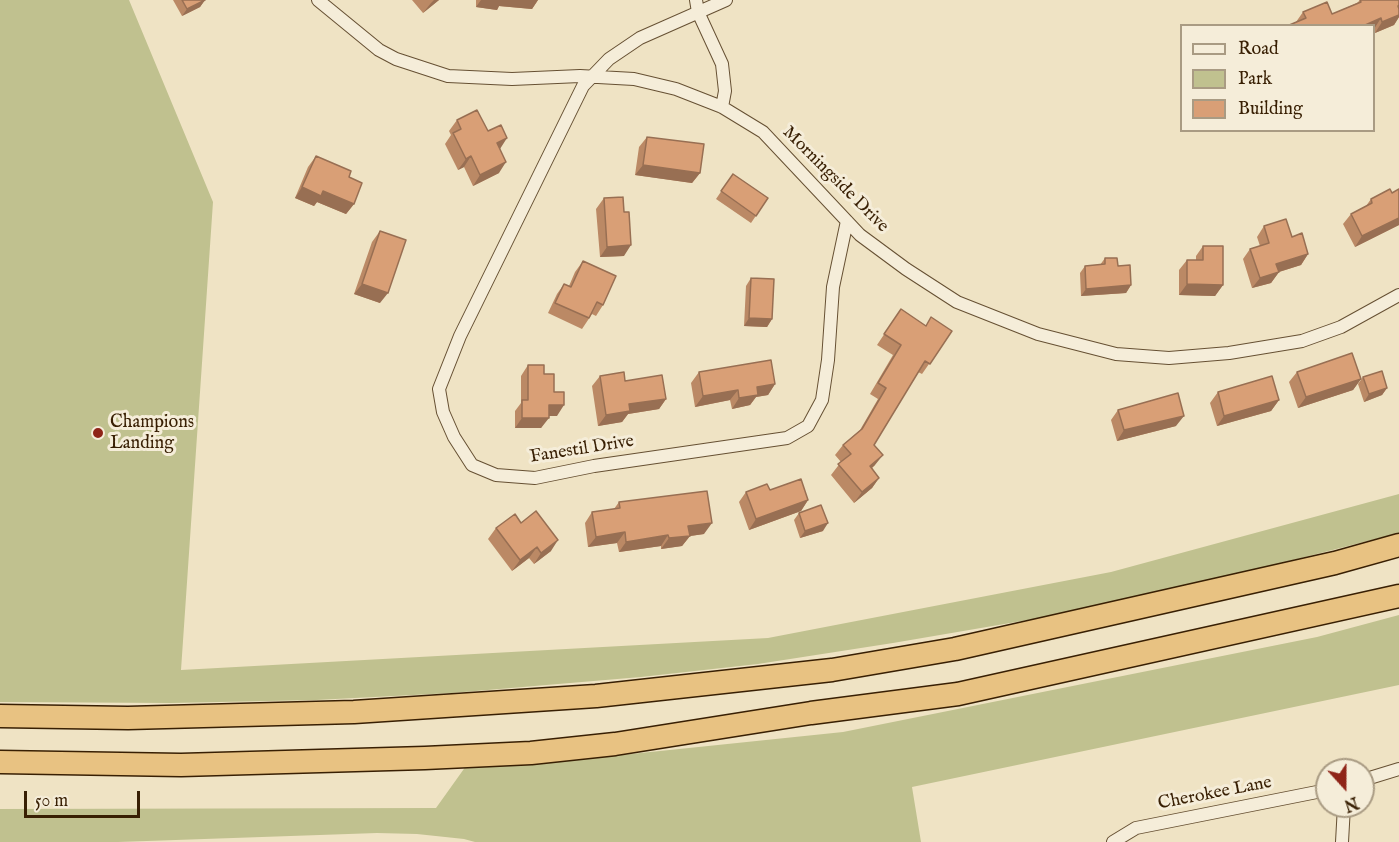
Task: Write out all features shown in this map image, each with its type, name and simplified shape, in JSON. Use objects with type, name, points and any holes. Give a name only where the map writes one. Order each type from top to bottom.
[{"type":"highway","points":[[0,716],[128,718],[354,712],[596,696],[832,670],[966,647],[1335,563],[1399,545]]},
{"type":"highway","points":[[0,762],[181,765],[425,758],[531,753],[615,744],[811,713],[958,694],[1399,596]]},
{"type":"street","name":"Morningside Drive","points":[[318,0],[379,50],[396,59],[448,76],[512,79],[592,76],[634,79],[676,88],[722,107],[763,132],[860,234],[906,269],[957,302],[1038,334],[1116,354],[1169,358],[1228,352],[1302,341],[1341,327],[1399,295]]},
{"type":"street","name":"Fanestil Drive","points":[[726,0],[697,6],[640,38],[609,59],[583,86],[460,336],[439,389],[443,412],[454,437],[472,465],[496,475],[535,478],[594,466],[787,438],[808,426],[822,400],[828,360],[833,287],[847,221]]},
{"type":"street","points":[[697,6],[722,64],[725,91],[722,107]]},
{"type":"street","points":[[1375,776],[1399,769]]},
{"type":"street","name":"Cherokee Lane","points":[[1113,842],[1136,828],[1315,792]]},
{"type":"street","points":[[1342,842],[1343,818]]},
{"type":"green space","name":"Champions Landing","points":[[0,0],[129,0],[213,202],[181,670],[768,638],[1111,572],[1399,494],[1399,533],[1211,581],[1057,615],[758,664],[641,677],[452,693],[316,700],[171,703],[0,702]]},
{"type":"green space","points":[[1399,615],[1399,685],[912,787],[921,842],[475,842],[417,834],[377,833],[118,842],[0,842],[0,809],[436,808],[466,766],[554,762],[843,732],[1317,637]]},
{"type":"building","points":[[182,0],[205,0],[187,9]]},
{"type":"building","points":[[1360,0],[1399,0],[1399,15],[1382,22],[1381,18],[1368,24],[1292,24],[1306,18],[1303,12],[1327,2],[1332,14],[1361,2]]},
{"type":"building","points":[[477,110],[488,131],[501,125],[507,138],[497,143],[506,162],[480,175],[471,156],[466,159],[453,133],[461,129],[457,120]]},
{"type":"building","points":[[647,137],[704,144],[700,173],[643,165]]},
{"type":"building","points":[[316,156],[351,171],[349,177],[362,183],[354,204],[323,191],[321,196],[302,187]]},
{"type":"building","points":[[733,174],[768,198],[756,216],[721,191]]},
{"type":"building","points":[[1390,189],[1392,193],[1399,189],[1399,218],[1362,236],[1351,214],[1372,203],[1371,199]]},
{"type":"building","points":[[623,197],[624,212],[629,212],[631,245],[607,247],[604,198]]},
{"type":"building","points":[[1286,219],[1292,237],[1302,233],[1308,254],[1276,264],[1279,272],[1260,278],[1250,249],[1269,243],[1264,226]]},
{"type":"building","points":[[380,231],[406,240],[388,293],[362,284]]},
{"type":"building","points":[[1203,246],[1223,246],[1223,285],[1187,284],[1187,260],[1203,260]]},
{"type":"building","points":[[1105,258],[1117,258],[1118,266],[1130,265],[1131,285],[1086,289],[1085,266],[1105,264]]},
{"type":"building","points":[[583,261],[616,276],[603,305],[597,302],[589,318],[555,303],[564,284],[571,287]]},
{"type":"building","points":[[751,278],[774,279],[772,319],[749,318]]},
{"type":"building","points":[[901,309],[926,326],[931,317],[952,331],[930,364],[925,361],[874,445],[883,455],[870,466],[879,478],[862,492],[838,464],[851,454],[843,445],[862,429],[886,388],[878,383],[901,345],[884,334]]},
{"type":"building","points":[[1352,353],[1361,379],[1306,397],[1297,372]]},
{"type":"building","points":[[771,360],[775,384],[757,387],[758,395],[739,398],[738,390],[703,396],[699,372]]},
{"type":"building","points":[[528,365],[544,365],[544,374],[554,374],[554,392],[564,392],[564,405],[549,405],[549,418],[522,418],[522,400],[528,400]]},
{"type":"building","points":[[1382,371],[1387,388],[1369,394],[1363,377]]},
{"type":"building","points":[[624,372],[625,381],[662,375],[666,399],[629,404],[630,411],[606,415],[600,376]]},
{"type":"building","points":[[1272,376],[1279,400],[1224,416],[1218,392]]},
{"type":"building","points":[[1178,393],[1184,416],[1124,430],[1118,410]]},
{"type":"building","points":[[801,479],[808,500],[756,519],[746,492],[767,484],[770,490]]},
{"type":"building","points":[[707,491],[712,523],[688,526],[690,536],[669,538],[668,535],[626,542],[625,532],[596,537],[592,512],[620,508],[619,502]]},
{"type":"building","points":[[821,505],[828,523],[805,531],[799,513]]},
{"type":"building","points":[[536,511],[558,540],[541,553],[537,547],[520,560],[496,528],[515,514],[521,523]]},
{"type":"place","name":"Champions Landing","points":[[98,433]]}]
